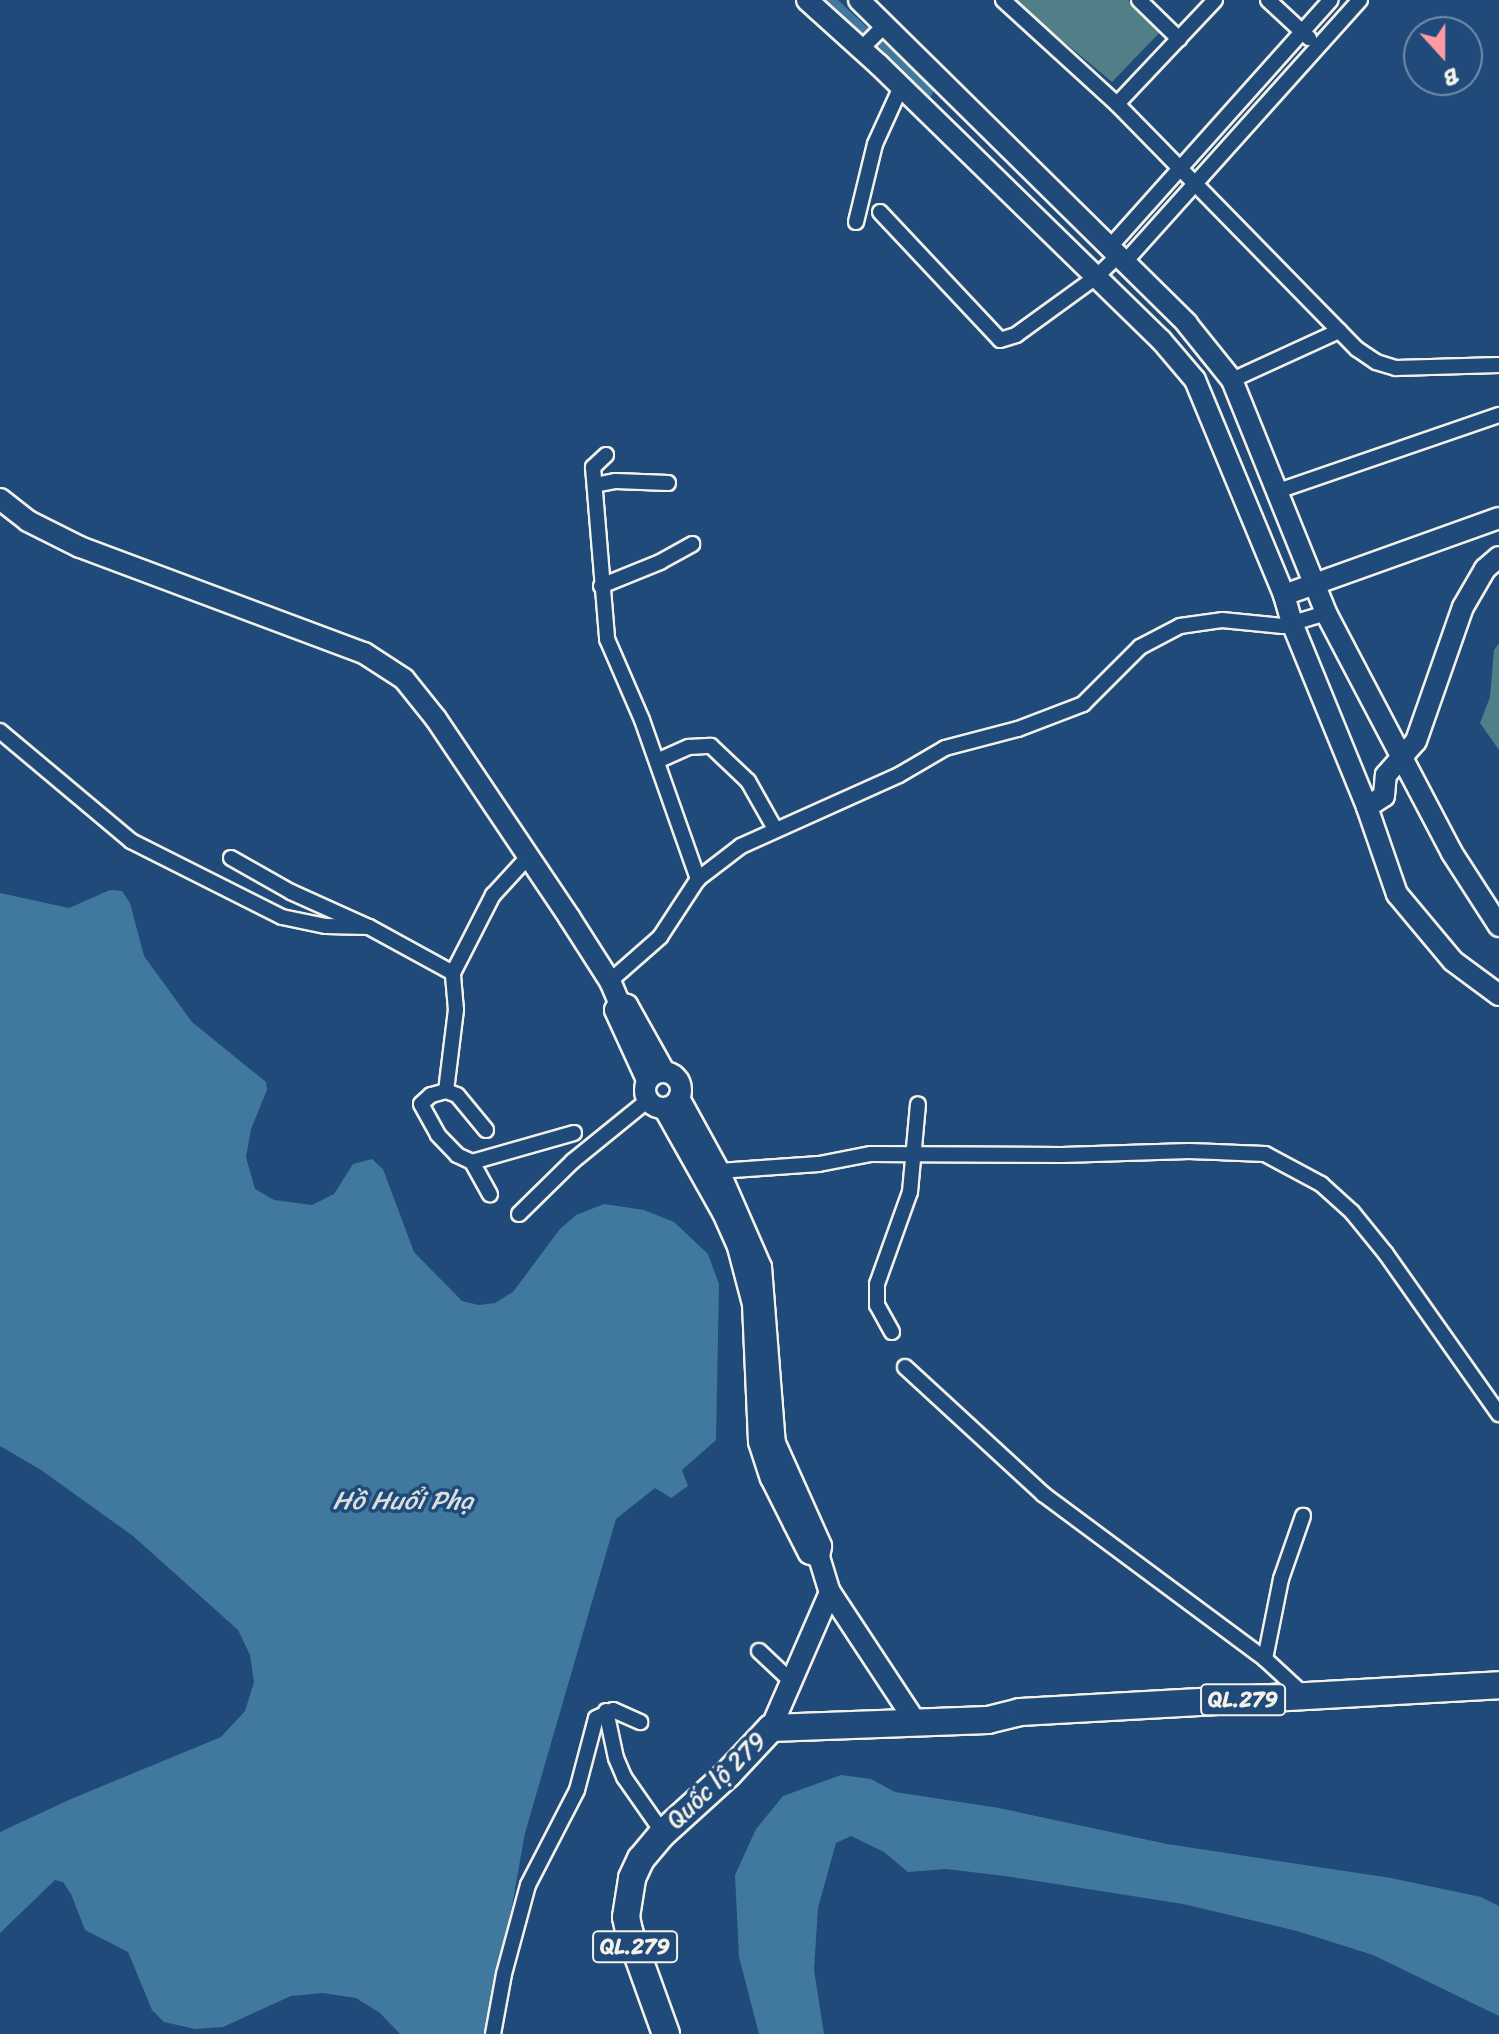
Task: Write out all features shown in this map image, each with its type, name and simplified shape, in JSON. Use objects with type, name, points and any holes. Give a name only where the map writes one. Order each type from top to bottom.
[{"type":"highway","name":"QL.279","points":[[1292,1702],[1499,1685]]},
{"type":"highway","name":"Quốc lộ 279","points":[[666,2034],[626,1917],[637,1869],[663,1833],[728,1774],[771,1728],[988,1720],[1020,1712],[1292,1702]]},
{"type":"highway","name":"QL.279","points":[[1292,1702],[1499,1703]]},
{"type":"street","points":[[807,0],[872,38],[1187,324],[1232,380],[1326,613],[1459,864],[1499,926]]},
{"type":"street","points":[[859,0],[872,38],[901,87],[1161,340],[1195,380],[1284,595],[1292,623],[1367,807],[1392,882],[1409,913],[1453,961],[1499,995]]},
{"type":"street","points":[[1003,0],[1117,104],[1339,331],[1376,362],[1396,368],[1499,365]]},
{"type":"street","points":[[1139,0],[1179,39]]},
{"type":"street","points":[[1117,104],[1215,0]]},
{"type":"street","points":[[1268,0],[1318,46]]},
{"type":"street","points":[[1115,257],[1180,168],[1331,0]]},
{"type":"street","points":[[880,212],[1000,340],[1016,335],[1096,277],[1194,183],[1360,0]]},
{"type":"street","points":[[856,222],[864,180],[880,129],[901,87]]},
{"type":"street","points":[[1232,380],[1339,331]]},
{"type":"street","points":[[1278,491],[1499,415]]},
{"type":"street","points":[[606,455],[593,467],[607,639],[657,761],[698,879]]},
{"type":"street","points":[[595,485],[616,481],[668,483]]},
{"type":"street","points":[[2,505],[80,547],[383,662],[423,699],[610,981],[619,1002],[627,1005],[660,1092],[738,1247],[753,1304],[759,1442],[771,1478],[809,1553],[819,1557]]},
{"type":"street","points":[[1284,595],[1499,518]]},
{"type":"street","points":[[601,586],[660,562],[692,544]]},
{"type":"street","points":[[1367,807],[1384,796],[1386,775],[1403,759],[1425,721],[1463,607],[1485,569],[1499,557]]},
{"type":"street","points":[[610,981],[660,937],[698,879],[741,846],[899,775],[945,748],[1029,726],[1083,704],[1140,647],[1165,632],[1222,620],[1271,626],[1326,613]]},
{"type":"street","points":[[0,731],[113,827],[144,848],[282,917],[326,926],[369,927]]},
{"type":"street","points":[[657,761],[689,747],[711,746],[748,781],[775,829]]},
{"type":"street","points":[[446,1091],[456,1010],[453,973],[493,895],[528,857]]},
{"type":"street","points":[[231,858],[291,892],[369,927],[453,973]]},
{"type":"street","points":[[486,1130],[457,1095],[446,1091],[431,1095],[421,1104],[438,1135],[457,1155],[472,1162],[490,1194]]},
{"type":"street","points":[[660,1092],[719,1171],[761,1267],[768,1322],[775,1443],[821,1546],[819,1557],[830,1592],[917,1724]]},
{"type":"street","points":[[519,1214],[573,1161],[660,1092]]},
{"type":"street","points":[[892,1332],[877,1305],[877,1284],[910,1192],[918,1104]]},
{"type":"street","points":[[472,1162],[574,1133]]},
{"type":"street","points":[[719,1171],[819,1164],[871,1154],[915,1156],[1189,1151],[1256,1153],[1276,1158],[1321,1184],[1352,1212],[1386,1254],[1499,1414]]},
{"type":"street","points":[[905,1367],[1043,1494],[1265,1659],[1292,1702]]},
{"type":"street","points":[[1265,1659],[1281,1579],[1303,1516]]},
{"type":"street","points":[[771,1728],[830,1592]]},
{"type":"street","points":[[759,1651],[791,1681]]},
{"type":"street","points":[[606,1711],[614,1750],[624,1777],[663,1833]]},
{"type":"street","points":[[493,2034],[504,1974],[528,1885],[577,1790],[588,1758],[596,1718],[606,1711],[626,1714],[640,1722]]},
{"type":"green space","points":[[1014,0],[1128,0],[1162,30],[1112,82]]},
{"type":"green space","points":[[1499,643],[1499,750],[1480,723],[1490,697],[1494,650]]},
{"type":"water","name":"Hồ Huổi Phạ","points":[[110,890],[122,891],[130,903],[144,956],[192,1022],[266,1082],[267,1090],[251,1129],[246,1157],[255,1189],[274,1200],[312,1205],[334,1194],[353,1164],[372,1159],[383,1169],[414,1252],[462,1301],[479,1305],[495,1303],[513,1292],[560,1229],[576,1215],[604,1204],[644,1210],[674,1222],[708,1254],[719,1284],[716,1440],[682,1470],[688,1486],[671,1498],[655,1488],[616,1519],[525,1833],[489,2034],[400,2034],[380,2013],[356,1998],[323,1993],[291,1996],[223,2027],[195,2029],[164,2022],[152,2010],[128,1952],[85,1930],[71,1894],[63,1882],[55,1880],[0,1933],[0,1832],[221,1737],[245,1711],[254,1682],[250,1655],[238,1630],[133,1536],[41,1470],[0,1446],[0,893],[69,908]]},
{"type":"water","points":[[841,1775],[871,1779],[895,1792],[999,1808],[1167,1844],[1391,1878],[1481,1897],[1499,1906],[1499,2016],[1373,1955],[1297,1931],[1183,1904],[1005,1876],[946,1869],[908,1872],[884,1852],[851,1836],[836,1843],[818,1908],[814,1970],[824,2034],[759,2034],[739,1957],[735,1875],[756,1829],[783,1796]]},
{"type":"waterway","points":[[829,0],[927,91]]}]
